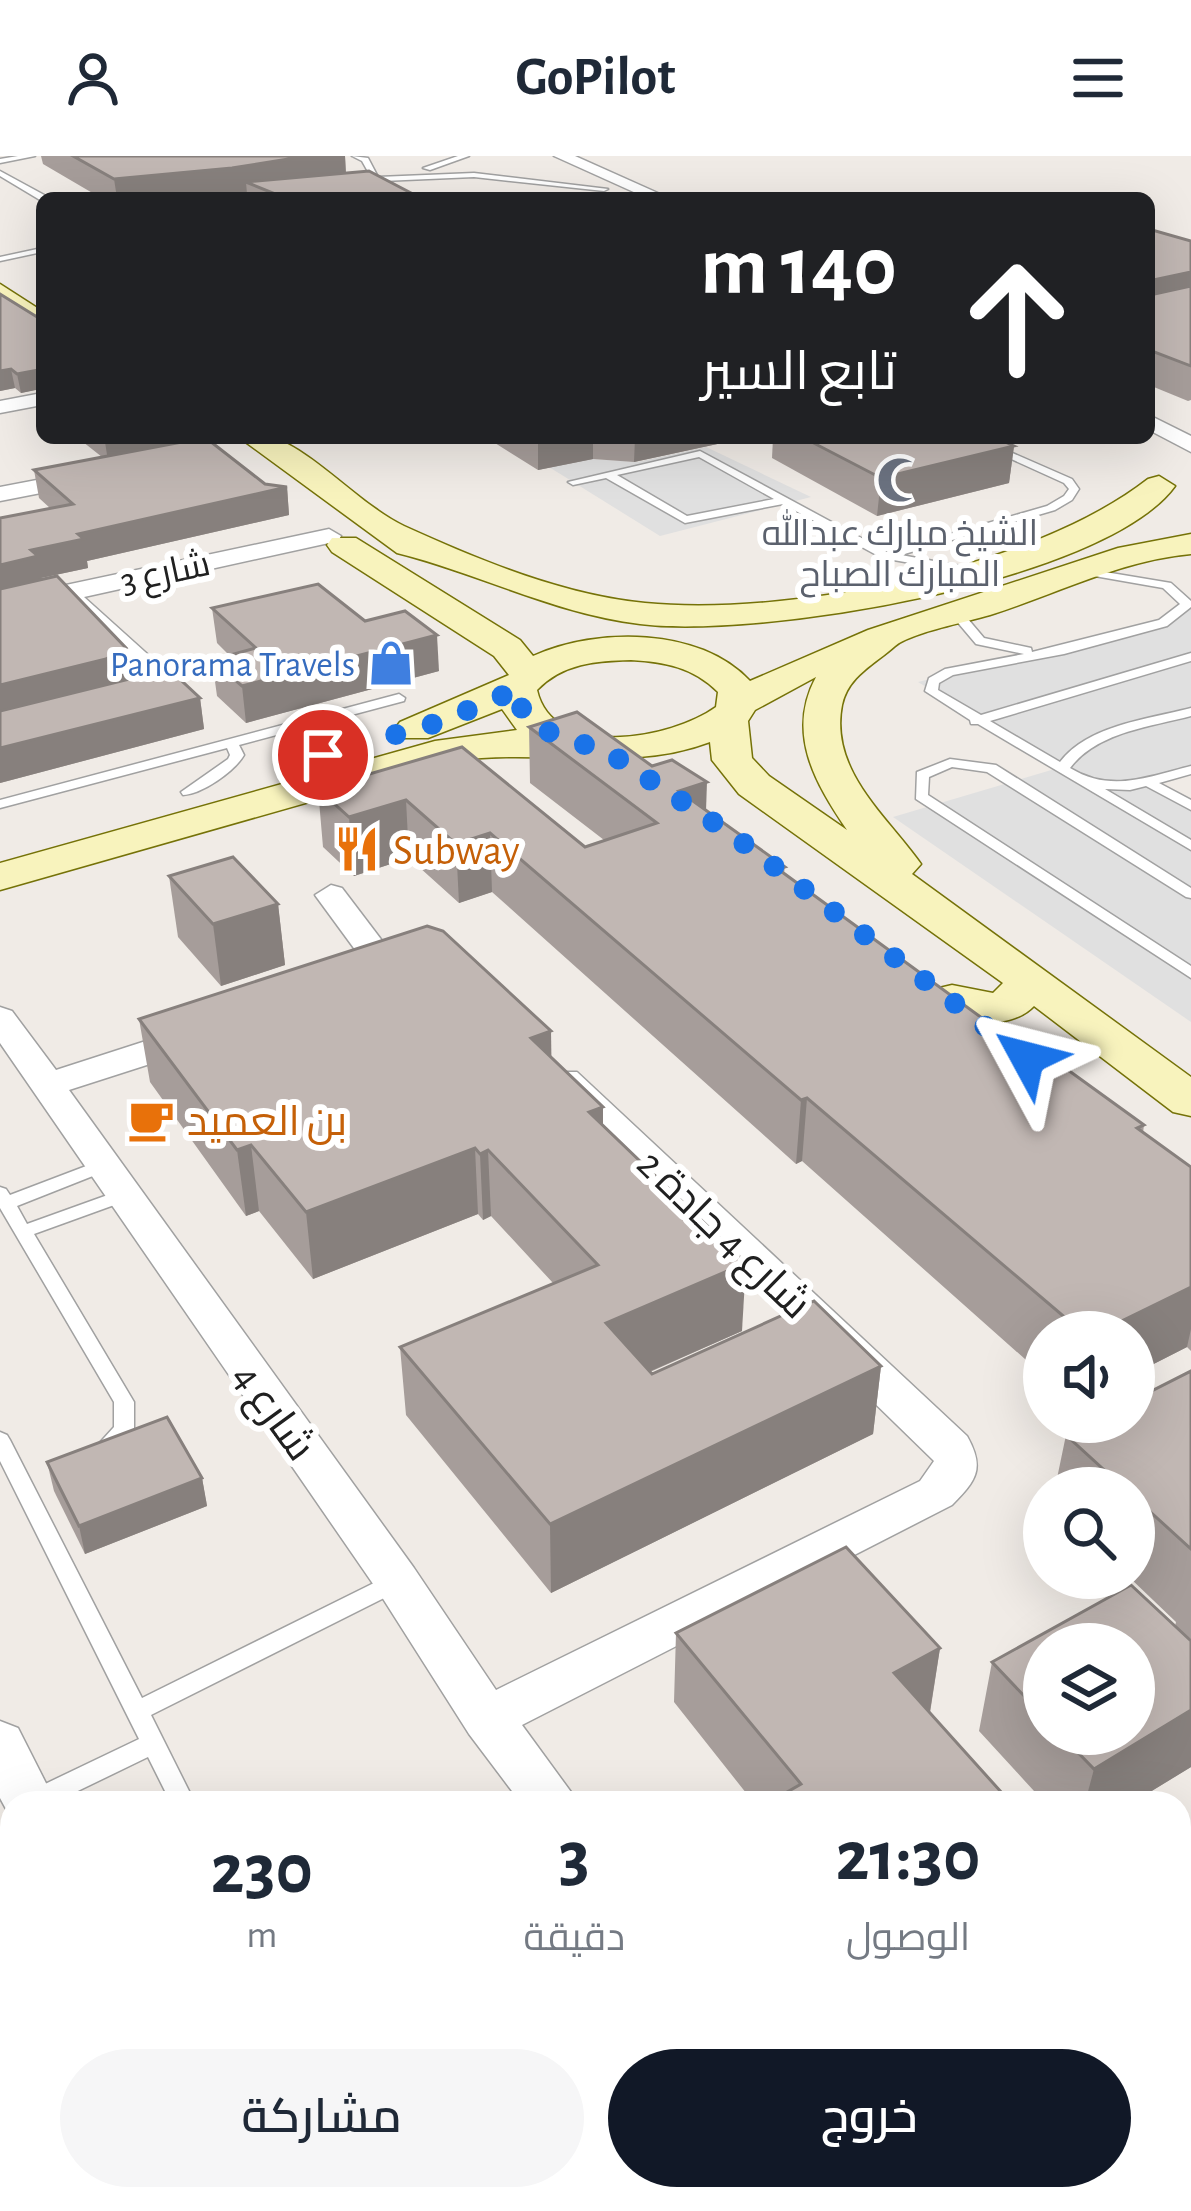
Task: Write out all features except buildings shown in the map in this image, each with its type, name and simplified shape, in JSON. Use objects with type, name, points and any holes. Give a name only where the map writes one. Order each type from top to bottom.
[{"type":"main road","points":[[0,260],[28,279]]},
{"type":"main road","points":[[0,293],[36,319]]},
{"type":"main road","points":[[263,444],[378,527],[524,620],[556,634],[685,656],[727,676],[737,690],[732,760],[742,774],[963,930],[1191,1101]]},
{"type":"main road","points":[[0,844],[440,722],[524,682],[562,658],[728,646],[978,572],[1094,531],[1191,467]]},
{"type":"main road","points":[[1159,486],[1157,502],[1171,518],[1191,529]]},
{"type":"main road","points":[[291,508],[506,648],[524,682],[517,701],[532,724],[587,745],[656,784]]},
{"type":"main road","points":[[378,527],[549,595],[600,608],[689,617],[800,607],[978,572]]},
{"type":"main road","points":[[0,877],[448,750],[500,742],[663,746],[712,731],[810,662],[1148,548],[1191,544]]},
{"type":"main road","points":[[939,620],[847,665],[832,682],[824,706],[828,759],[856,820],[963,930]]},
{"type":"main road","points":[[1032,981],[1006,1008],[982,1008],[934,986],[1027,1058],[1027,1038],[1038,1031],[1095,1031]]},
{"type":"street","points":[[562,156],[648,192]]},
{"type":"street","points":[[542,163],[611,192]]},
{"type":"street","points":[[0,407],[36,400]]},
{"type":"street","points":[[1155,408],[1191,423]]},
{"type":"street","points":[[1155,425],[1191,445]]},
{"type":"street","points":[[0,494],[107,473]]},
{"type":"street","name":"شارع 3","points":[[0,607],[329,536]]},
{"type":"street","points":[[68,592],[150,669],[151,679],[137,694],[82,710]]},
{"type":"street","points":[[331,896],[390,974]]},
{"type":"street","points":[[347,988],[390,974],[440,972]]},
{"type":"street","name":"شارع 4","points":[[0,1018],[397,1581],[487,1720],[543,1791]]},
{"type":"street","points":[[47,1084],[240,1023]]},
{"type":"street","name":"شارع 4 جادة 2","points":[[487,1720],[936,1493],[949,1485],[957,1461],[951,1448],[528,1046]]},
{"type":"street","points":[[0,1743],[23,1791]]},
{"type":"lane","points":[[0,161],[31,156]]},
{"type":"lane","points":[[356,156],[365,160],[375,178]]},
{"type":"lane","points":[[354,181],[465,156]]},
{"type":"lane","points":[[0,172],[36,194]]},
{"type":"lane","points":[[375,178],[501,176],[604,189]]},
{"type":"lane","points":[[0,260],[36,251]]},
{"type":"lane","points":[[886,556],[1068,499],[1074,489],[1069,481],[984,444]]},
{"type":"lane","points":[[573,482],[700,454],[886,556],[927,567],[978,572]]},
{"type":"lane","points":[[607,474],[685,520],[786,500]]},
{"type":"lane","points":[[1087,572],[1167,585],[1185,598],[1187,609],[1150,627],[1064,650],[950,672],[933,681],[931,691],[1191,846]]},
{"type":"lane","points":[[939,620],[996,647],[1064,650]]},
{"type":"lane","points":[[976,721],[1191,657]]},
{"type":"lane","points":[[0,804],[399,698]]},
{"type":"lane","points":[[1061,770],[1070,755],[1096,742],[1191,712]]},
{"type":"lane","points":[[188,792],[234,761],[237,754],[231,742]]},
{"type":"lane","points":[[1191,894],[991,768],[950,764],[934,766],[922,775],[921,796],[942,812],[1191,973]]},
{"type":"lane","points":[[1080,781],[1112,787],[1150,783],[1191,770]]},
{"type":"lane","points":[[1150,783],[1191,806]]},
{"type":"lane","points":[[78,1461],[113,1443],[128,1414],[3,1198],[112,1181]]},
{"type":"lane","points":[[22,1232],[112,1181]]},
{"type":"lane","points":[[0,1440],[32,1480],[177,1791]]},
{"type":"lane","points":[[137,1711],[397,1581]]},
{"type":"lane","points":[[54,1791],[153,1743]]},
{"type":"shaded area","points":[[706,447],[811,497],[660,536],[549,467],[593,459],[637,462]]},
{"type":"shaded area","points":[[1191,609],[1191,766],[1142,782],[1191,810],[1191,1022],[893,817],[1058,768],[918,682],[1120,632]]},
{"type":"place","name":"الشيخ مبارك عبدالله المبارك الصباح","points":[[900,480]]},
{"type":"place","name":"Panorama Travels","points":[[391,663]]},
{"type":"place","name":"Subway","points":[[357,849]]},
{"type":"place","name":"بن العميد","points":[[151,1120]]},
{"type":"route","points":[[323,755],[440,722],[518,689],[517,701],[532,724],[571,742],[602,748],[734,836],[1027,1058]]}]
